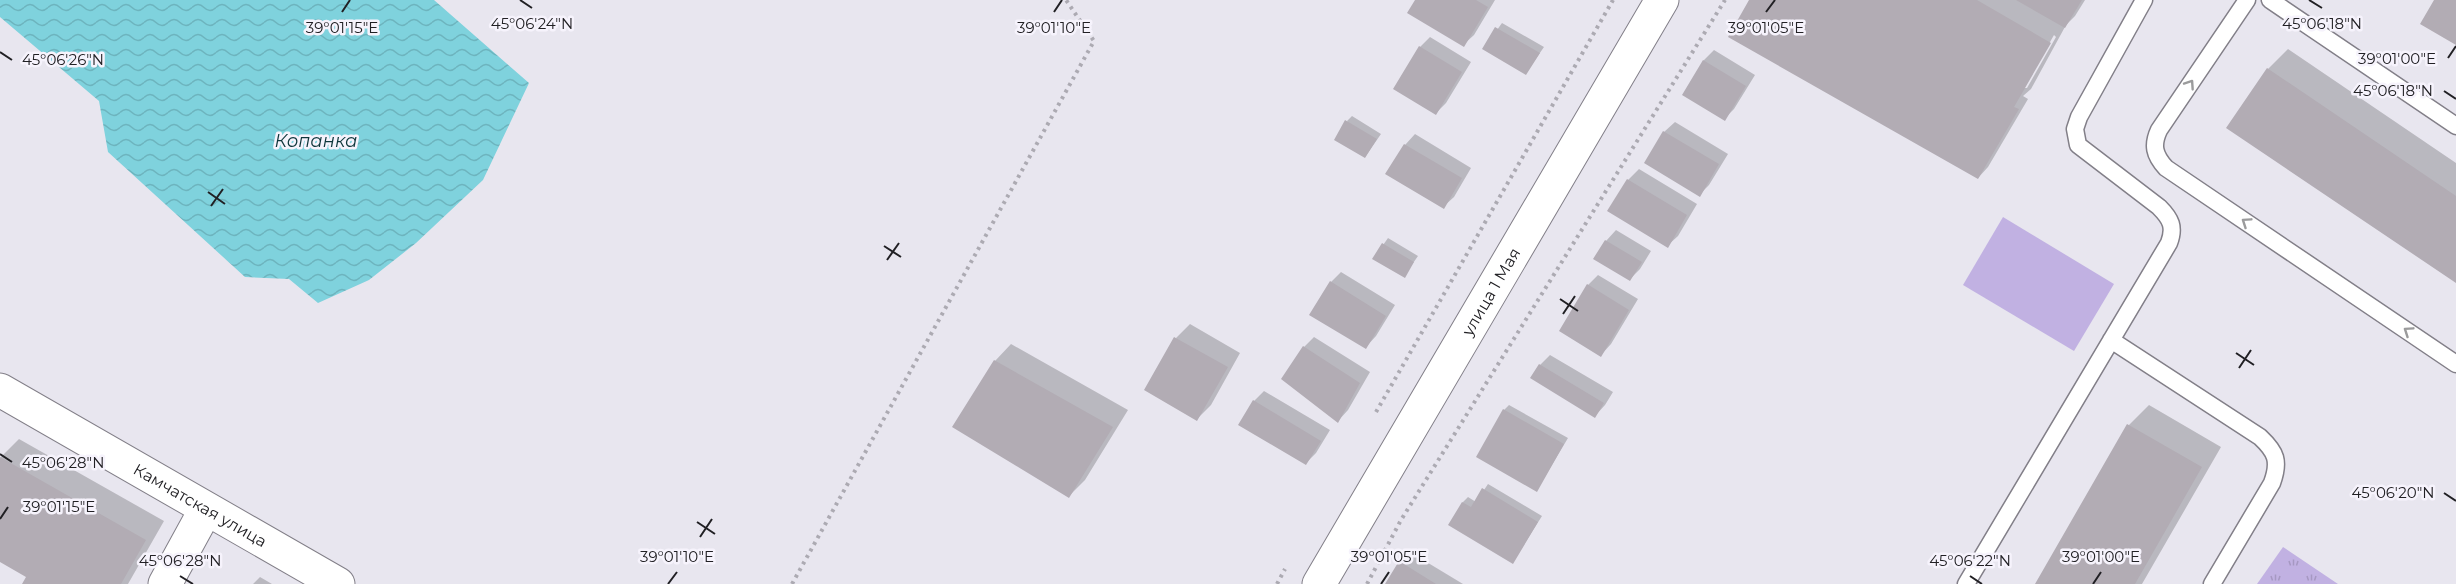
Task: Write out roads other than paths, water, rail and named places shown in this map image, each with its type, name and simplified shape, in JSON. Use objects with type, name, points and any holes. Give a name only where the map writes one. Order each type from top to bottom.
[{"type":"street","name":"улица 1 Мая","points":[[1318,584],[1662,0]]},
{"type":"street","name":"Камчатская улица","points":[[0,390],[338,584]]},
{"type":"street","points":[[165,584],[206,509]]},
{"type":"lane","points":[[1966,584],[2173,232],[2170,218],[2159,207],[2078,145],[2075,129],[2079,117],[2144,0]]},
{"type":"lane","points":[[2247,0],[2159,129],[2154,141],[2157,158],[2166,168],[2456,364]]},
{"type":"lane","points":[[2270,0],[2456,126]]},
{"type":"lane","points":[[2111,340],[2260,437],[2274,450],[2277,470],[2272,483],[2212,584]]},
{"type":"water","name":"Копанка","points":[[0,0],[434,0],[529,83],[483,180],[416,243],[369,280],[318,303],[289,279],[245,277],[108,152],[99,101],[0,17]]}]
